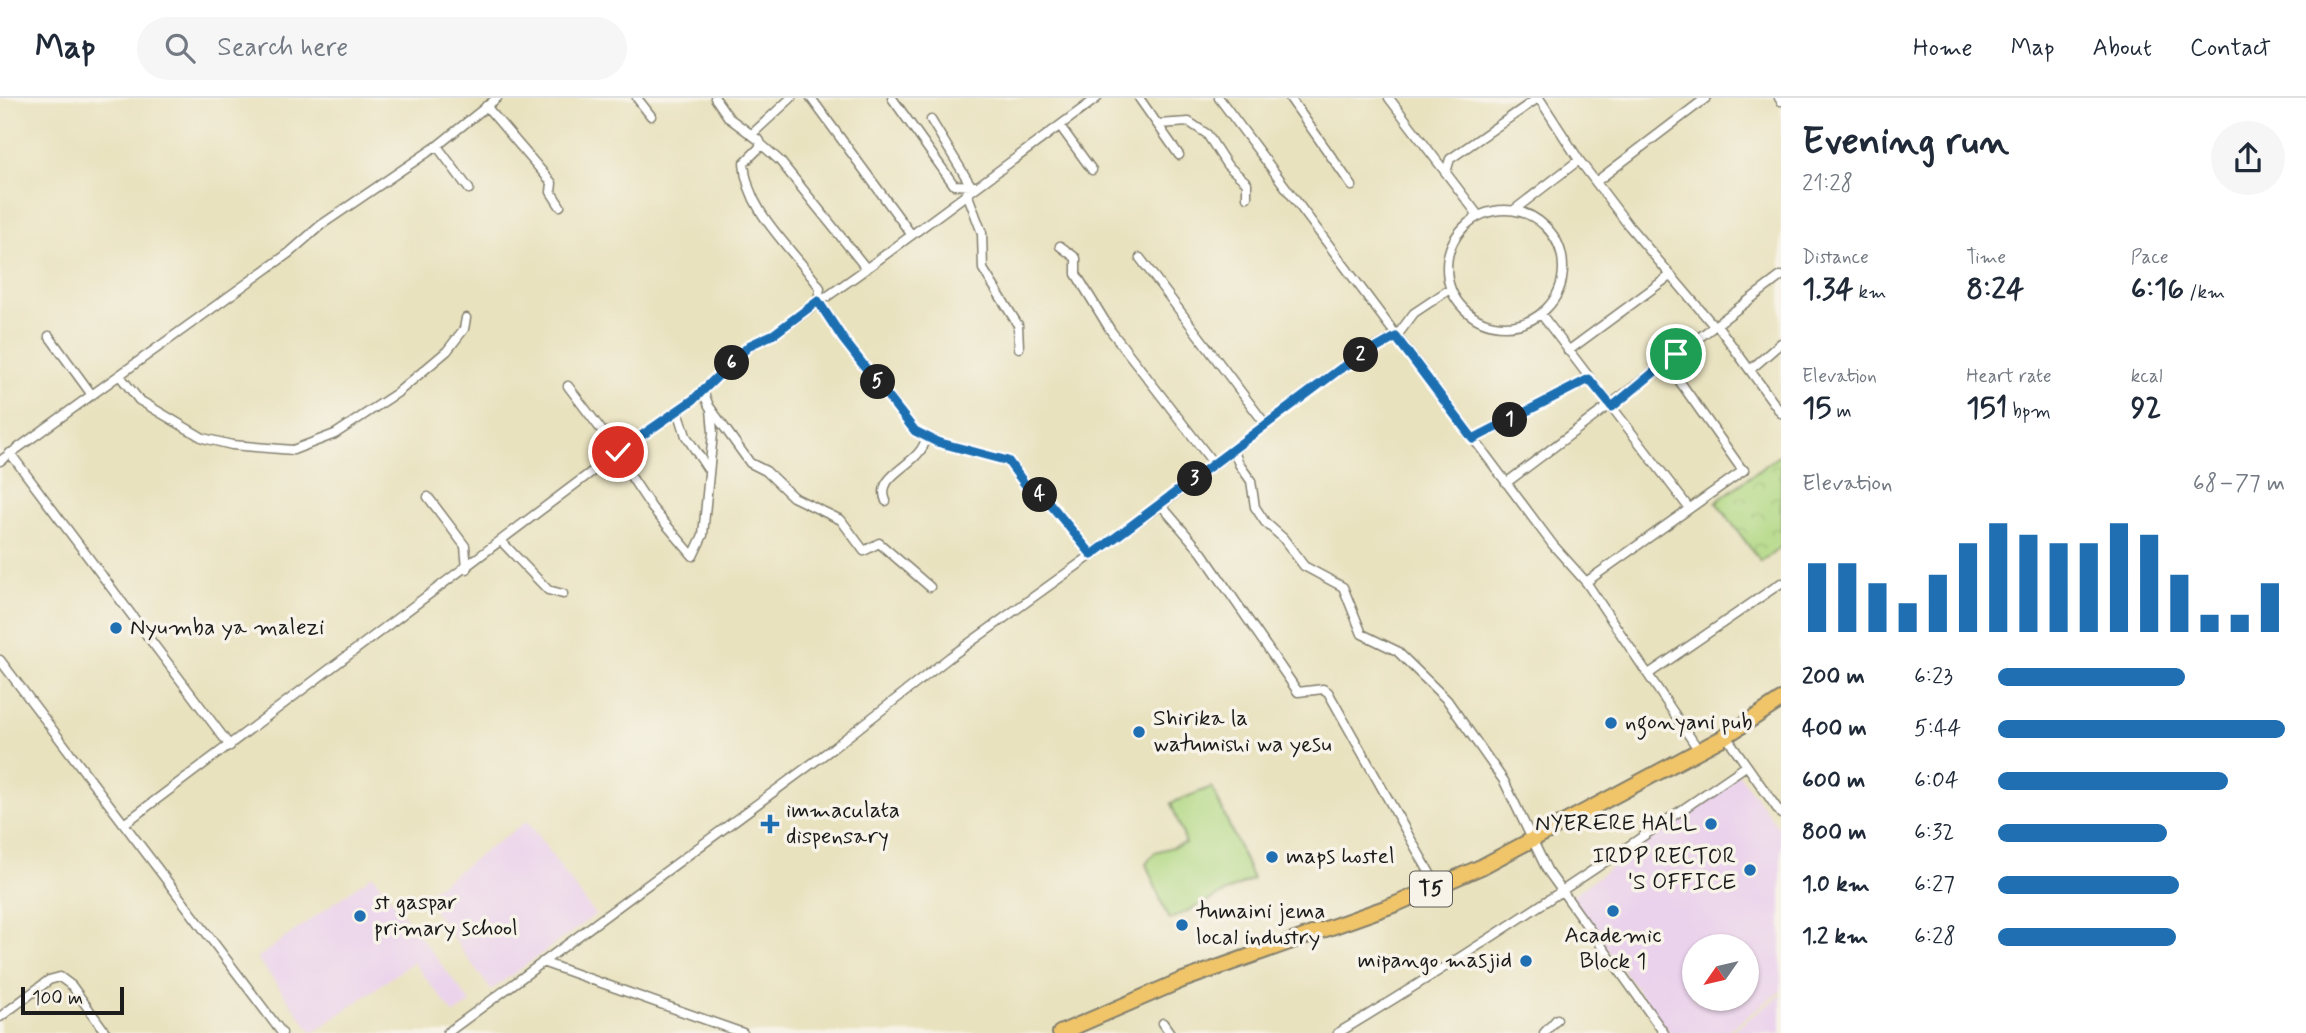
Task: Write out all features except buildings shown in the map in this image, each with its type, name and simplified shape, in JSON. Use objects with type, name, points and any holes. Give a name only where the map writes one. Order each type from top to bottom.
[{"type":"highway","name":"T5","points":[[1060,1033],[1180,981],[1396,904],[1437,886],[1533,841],[1726,736],[1781,700]]},
{"type":"street","points":[[0,461],[289,253],[321,225],[438,146],[497,98]]},
{"type":"street","points":[[637,98],[651,116]]},
{"type":"street","points":[[715,98],[729,118],[780,161],[866,268]]},
{"type":"street","points":[[751,135],[791,98]]},
{"type":"street","points":[[811,98],[911,234]]},
{"type":"street","points":[[892,98],[954,185],[971,188]]},
{"type":"street","points":[[124,824],[703,391],[750,345],[774,334],[1097,98]]},
{"type":"street","points":[[1139,98],[1179,155]]},
{"type":"street","points":[[1219,98],[1553,545],[1586,582],[1650,673],[1698,749]]},
{"type":"street","points":[[1290,98],[1352,186]]},
{"type":"street","points":[[1389,98],[1478,215]]},
{"type":"street","points":[[1438,160],[1450,159],[1538,98],[1579,160],[1629,226],[1715,326],[1781,413]]},
{"type":"street","points":[[1597,181],[1706,98]]},
{"type":"street","points":[[486,106],[540,166],[552,183],[551,192],[560,206]]},
{"type":"street","points":[[931,120],[971,188],[982,233],[983,269],[1018,325],[1019,348]]},
{"type":"street","points":[[1158,124],[1189,122],[1206,134],[1227,165],[1247,183],[1247,197]]},
{"type":"street","points":[[1060,126],[1092,170]]},
{"type":"street","points":[[761,144],[744,163],[748,185],[776,234],[820,288],[818,301],[843,339],[905,420],[926,439],[1008,461],[1027,487],[1046,499],[1092,555]]},
{"type":"street","points":[[438,146],[469,189]]},
{"type":"street","points":[[1446,172],[1450,159]]},
{"type":"street","points":[[1514,210],[1579,160]]},
{"type":"street","points":[[1514,210],[1537,219],[1555,236],[1564,259],[1562,284],[1551,306],[1532,321],[1508,328],[1484,324],[1464,310],[1450,289],[1446,265],[1453,241],[1478,215],[1514,210]]},
{"type":"street","points":[[1060,246],[1076,258],[1076,274],[1111,331],[1214,464]]},
{"type":"street","points":[[1140,258],[1266,425]]},
{"type":"street","points":[[1568,351],[1671,275]]},
{"type":"street","points":[[1506,483],[1612,407],[1666,362],[1781,276]]},
{"type":"street","points":[[447,1033],[833,748],[950,657],[1161,505],[1340,369],[1396,337],[1414,313],[1450,289]]},
{"type":"street","points":[[1541,314],[1689,508]]},
{"type":"street","points":[[120,376],[139,400],[203,438],[232,445],[293,450],[335,434],[430,369],[460,337],[466,318]]},
{"type":"street","points":[[49,336],[92,395]]},
{"type":"street","points":[[1750,370],[1781,343]]},
{"type":"street","points":[[1586,582],[1744,470],[1666,362]]},
{"type":"street","points":[[1473,439],[1589,379]]},
{"type":"street","points":[[568,386],[617,453],[652,508],[693,556],[703,535],[707,468],[713,433],[711,409]]},
{"type":"street","points":[[703,391],[711,409],[750,463],[766,471],[781,488],[841,520],[864,551],[879,543],[886,547],[906,570],[913,571],[930,587]]},
{"type":"street","points":[[678,410],[686,436],[707,468]]},
{"type":"street","points":[[886,501],[882,492],[885,482],[919,456],[926,439]]},
{"type":"street","points":[[1233,449],[1239,464],[1251,481],[1256,510],[1304,566],[1343,587],[1362,634],[1396,651],[1447,700],[1504,781],[1546,870],[1664,1033]]},
{"type":"street","points":[[10,453],[230,746]]},
{"type":"street","points":[[428,497],[465,546],[467,569]]},
{"type":"street","points":[[1161,505],[1202,553],[1298,692],[1323,689],[1328,692],[1437,886]]},
{"type":"street","points":[[502,542],[548,590],[563,594]]},
{"type":"street","points":[[1650,673],[1781,583]]},
{"type":"street","points":[[0,660],[282,1033]]},
{"type":"street","points":[[1726,736],[1781,814]]},
{"type":"street","points":[[1338,1033],[1562,892],[1745,766]]},
{"type":"street","points":[[542,962],[743,1033]]},
{"type":"street","points":[[0,1017],[49,980],[60,977],[72,986],[106,1033]]},
{"type":"street","points":[[1544,1033],[1557,1019]]},
{"type":"street","points":[[1163,1023],[1170,1033]]},
{"type":"shaded area","points":[[1738,773],[1781,831],[1781,991],[1759,1008],[1759,934],[1682,934],[1682,1012],[1753,1012],[1725,1033],[1669,1033],[1569,898]]},
{"type":"shaded area","points":[[527,821],[595,915],[491,990],[423,896]]},
{"type":"shaded area","name":"st gaspar primary school","points":[[373,875],[471,1003],[454,1014],[413,962],[313,1033],[257,958]]},
{"type":"shaded area","points":[[1781,995],[1781,1033],[1729,1033],[1759,1012]]},
{"type":"green space","points":[[1781,454],[1781,547],[1761,562],[1716,502]]},
{"type":"green space","points":[[1212,787],[1253,879],[1169,920],[1146,864],[1155,852],[1186,843],[1171,803]]},
{"type":"place","name":"Nyumba ya malezi","points":[[116,628]]},
{"type":"place","name":"ngonyani pub","points":[[1611,723]]},
{"type":"place","name":"Shirika la watumishi wa yesu","points":[[1139,732]]},
{"type":"place","name":"immaculata dispensary","points":[[770,824]]},
{"type":"place","name":"NYERERE HALL","points":[[1711,824]]},
{"type":"place","name":"maps hostel","points":[[1272,857]]},
{"type":"place","name":"IRDP RECTOR 'S OFFICE","points":[[1750,870]]},
{"type":"place","name":"Academic Block 1","points":[[1613,911]]},
{"type":"place","name":"st gaspar primary school","points":[[360,916]]},
{"type":"place","name":"tumaini jema local industry","points":[[1182,925]]},
{"type":"place","name":"mipango masjid","points":[[1526,961]]},
{"type":"route","points":[[618,452],[693,400],[750,345],[774,334],[818,301],[843,339],[915,431],[926,439],[1008,461],[1027,487],[1046,499],[1092,555],[1319,384],[1362,354],[1396,337],[1473,439],[1589,379],[1612,407],[1676,354]]}]
